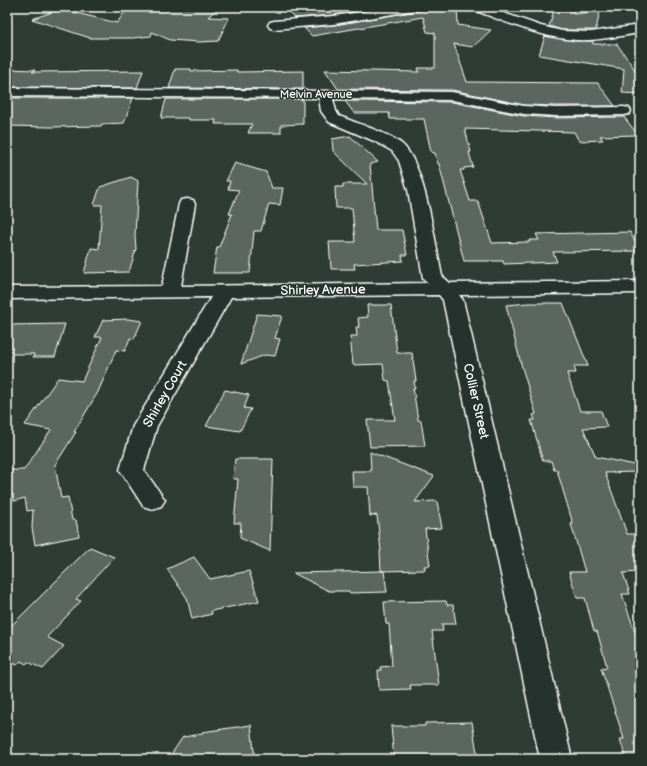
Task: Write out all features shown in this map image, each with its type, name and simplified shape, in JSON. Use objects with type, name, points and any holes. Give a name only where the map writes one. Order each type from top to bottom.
[{"type":"street","points":[[274,24],[334,20],[416,7]]},
{"type":"street","points":[[475,7],[553,33],[576,36],[600,35],[640,29]]},
{"type":"street","name":"Melvin Avenue","points":[[7,92],[452,96],[524,110],[556,112],[624,111]]},
{"type":"street","name":"Collier Street","points":[[326,95],[327,109],[334,119],[397,148],[407,161],[416,190],[433,278],[445,289],[453,300],[556,759]]},
{"type":"street","points":[[170,292],[187,204]]},
{"type":"street","name":"Shirley Avenue","points":[[7,293],[640,287]]},
{"type":"street","name":"Shirley Court","points":[[152,500],[132,470],[144,426],[219,302],[223,291]]},
{"type":"building","points":[[128,7],[219,7],[208,17],[229,18],[218,41],[200,42],[170,40],[152,32],[151,36],[133,38],[90,38],[32,19],[61,9],[117,23]]},
{"type":"building","points":[[320,7],[384,7],[334,15],[295,18],[289,12],[322,9]]},
{"type":"building","points":[[424,7],[457,7],[458,25],[491,30],[473,47],[454,44],[467,82],[598,83],[615,106],[524,105],[452,90],[338,89],[325,70],[419,72],[418,68],[435,68],[435,33],[427,32],[423,17],[312,36],[304,28],[334,25],[416,11],[421,10]]},
{"type":"building","points":[[555,7],[573,7],[574,14],[600,11],[596,30],[562,30],[549,26]]},
{"type":"building","points":[[545,36],[576,41],[593,41],[593,44],[617,44],[640,77],[640,94],[622,93],[624,69],[539,55]]},
{"type":"building","points":[[7,69],[35,70],[32,72],[143,71],[137,88],[7,87]]},
{"type":"building","points":[[175,69],[191,69],[191,71],[237,70],[237,72],[303,71],[303,89],[169,88]]},
{"type":"building","points":[[7,98],[133,98],[124,123],[102,124],[101,126],[50,127],[7,126]]},
{"type":"building","points":[[166,99],[303,99],[303,124],[281,125],[281,133],[248,133],[252,124],[215,124],[216,120],[161,118]]},
{"type":"building","points":[[345,101],[452,102],[524,116],[556,118],[624,117],[638,135],[600,136],[603,140],[579,141],[574,132],[465,129],[473,167],[460,170],[470,201],[478,201],[492,243],[530,242],[529,240],[539,240],[536,234],[630,232],[640,251],[553,252],[557,262],[504,264],[503,261],[464,261],[439,164],[435,153],[431,152],[424,119],[390,119],[389,113],[354,113]]},
{"type":"building","points":[[350,136],[378,162],[370,164],[376,230],[402,230],[407,255],[402,255],[403,261],[354,264],[355,269],[331,269],[329,242],[355,242],[352,208],[336,208],[335,187],[343,187],[343,184],[367,184],[333,151],[332,139]]},
{"type":"building","points":[[235,163],[266,172],[272,188],[283,188],[280,205],[269,204],[261,231],[254,231],[250,273],[213,273],[217,247],[219,247],[232,214],[229,214],[239,190],[228,189],[230,181],[226,181]]},
{"type":"building","points":[[131,177],[138,181],[135,235],[136,249],[129,272],[84,273],[91,248],[99,249],[102,205],[94,205],[100,187]]},
{"type":"building","points":[[563,303],[588,366],[574,366],[576,373],[567,373],[580,411],[601,411],[607,427],[583,428],[596,457],[635,465],[635,472],[605,473],[627,534],[640,534],[640,572],[623,573],[630,594],[622,594],[636,635],[640,635],[640,759],[626,759],[620,739],[624,739],[601,668],[607,667],[597,631],[594,631],[585,598],[577,598],[569,572],[585,572],[571,524],[573,524],[557,470],[554,470],[551,461],[543,461],[531,420],[535,420],[533,415],[536,414],[506,305]]},
{"type":"building","points":[[367,305],[391,305],[397,353],[412,353],[416,381],[414,381],[415,388],[413,388],[418,420],[421,420],[425,446],[370,447],[367,420],[395,420],[389,381],[385,380],[383,364],[353,365],[350,336],[357,336],[356,327],[359,327],[358,318],[368,317]]},
{"type":"building","points":[[257,314],[282,316],[275,338],[280,339],[275,356],[265,355],[241,364]]},
{"type":"building","points":[[128,319],[142,321],[134,339],[130,338],[125,351],[116,350],[98,392],[74,432],[76,432],[55,465],[61,498],[68,497],[72,520],[76,520],[79,536],[35,545],[32,528],[33,510],[27,511],[25,498],[14,501],[13,494],[7,495],[7,470],[24,470],[51,430],[25,425],[58,378],[82,381],[102,337],[95,337],[103,320]]},
{"type":"building","points":[[65,324],[55,357],[33,357],[34,354],[7,354],[7,325]]},
{"type":"building","points":[[225,390],[249,395],[244,408],[251,409],[240,431],[206,426]]},
{"type":"building","points":[[370,452],[434,476],[415,502],[437,501],[442,528],[425,529],[430,566],[424,566],[425,570],[381,571],[381,551],[377,515],[370,516],[368,487],[353,487],[352,471],[371,471]]},
{"type":"building","points":[[235,459],[273,459],[270,551],[240,538],[241,523],[234,523],[238,479],[233,479]]},
{"type":"building","points":[[90,547],[114,557],[76,599],[81,601],[47,637],[64,646],[43,669],[28,662],[26,664],[21,661],[17,665],[7,660],[7,630]]},
{"type":"building","points":[[194,557],[210,579],[249,571],[259,601],[211,611],[212,614],[192,619],[187,598],[167,569]]},
{"type":"building","points":[[384,571],[387,592],[349,593],[349,591],[329,591],[293,573]]},
{"type":"building","points":[[446,601],[447,605],[453,605],[456,624],[442,624],[443,631],[432,631],[439,685],[410,685],[411,689],[379,690],[378,670],[381,670],[380,667],[392,666],[389,624],[386,624],[384,602]]},
{"type":"building","points":[[472,722],[478,759],[394,759],[391,726],[425,726],[425,723]]},
{"type":"building","points":[[251,725],[255,759],[168,759],[183,737],[202,734],[202,732]]}]
